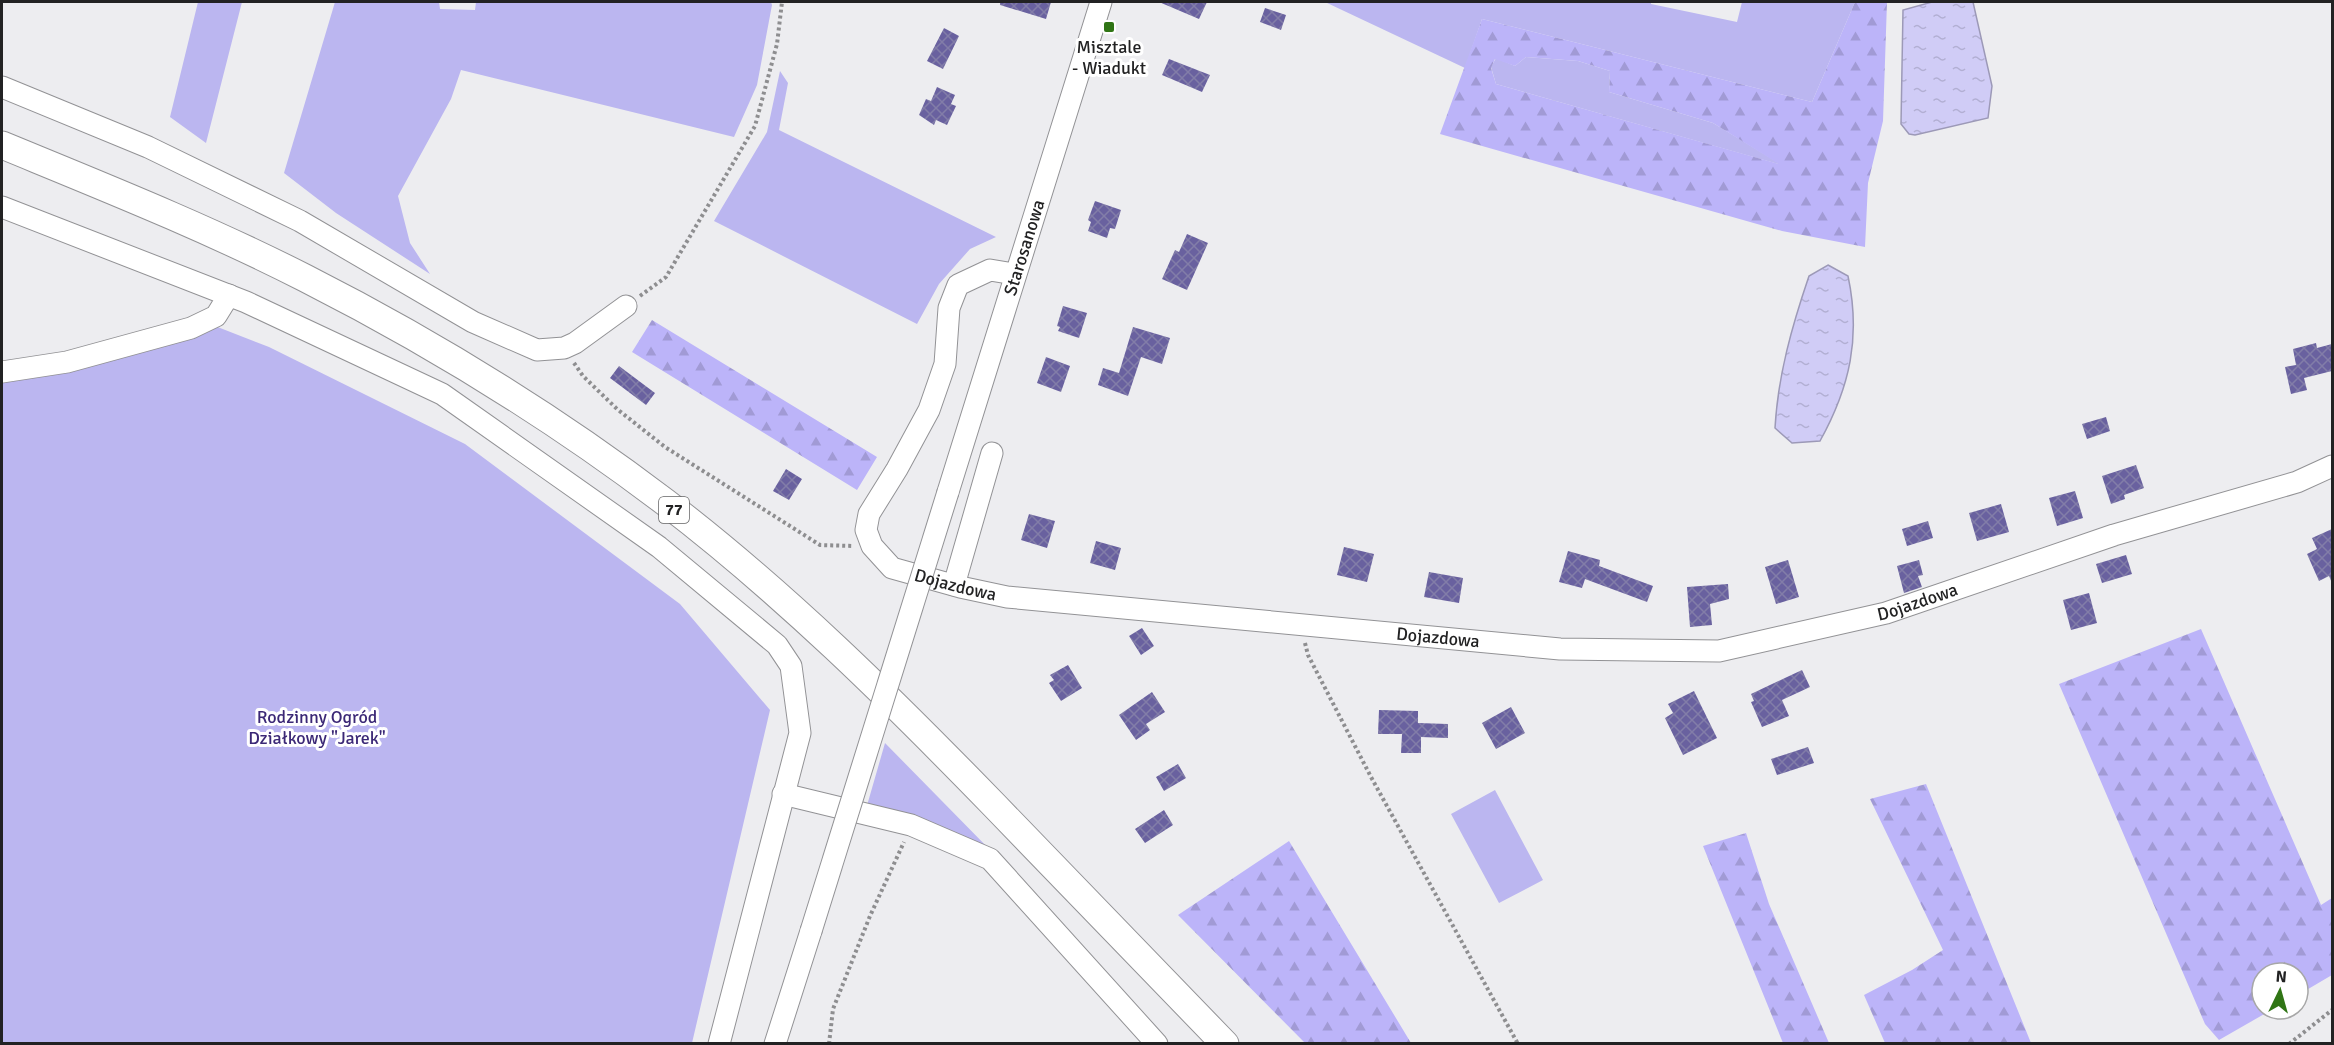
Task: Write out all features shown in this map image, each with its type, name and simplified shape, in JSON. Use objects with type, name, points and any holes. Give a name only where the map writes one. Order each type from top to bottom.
[{"type":"main road","name":"77","points":[[2,145],[210,233],[304,277],[477,374],[538,413],[664,502],[741,564],[822,635],[908,716],[1225,1044]]},
{"type":"street","name":"Starosanowa","points":[[775,1044],[1014,274],[1101,2]]},
{"type":"street","points":[[2,87],[148,147],[300,221],[473,322],[537,350],[564,348],[575,343],[626,306]]},
{"type":"street","points":[[2,207],[229,295],[442,394],[659,548],[777,645],[790,666],[800,733],[719,1044]]},
{"type":"street","points":[[872,546],[866,530],[869,514],[929,410],[945,364],[950,308],[958,285],[990,270],[1014,274]]},
{"type":"street","points":[[2,372],[68,362],[191,328],[216,316],[229,295]]},
{"type":"street","points":[[954,585],[992,453]]},
{"type":"street","name":"Dojazdowa","points":[[872,546],[892,567],[1007,597],[1560,649],[1719,651],[1886,613],[2114,535],[2297,482],[2332,466]]},
{"type":"street","points":[[783,794],[911,825],[990,859],[1157,1044]]},
{"type":"path","points":[[626,306],[666,277],[755,126],[777,44],[782,2]]},
{"type":"path","points":[[564,348],[592,384],[617,409],[664,447],[820,545],[872,546]]},
{"type":"path","points":[[1299,625],[1308,655],[1371,777],[1518,1044]]},
{"type":"path","points":[[829,1044],[833,1009],[870,916],[911,825]]},
{"type":"path","points":[[2289,1044],[2332,1010]]},
{"type":"green space","points":[[198,2],[242,2],[206,143],[170,117]]},
{"type":"green space","points":[[335,2],[439,2],[440,9],[475,10],[476,2],[771,2],[772,5],[757,85],[734,137],[461,70],[451,99],[398,196],[410,243],[430,274],[336,213],[284,173]]},
{"type":"green space","points":[[1325,2],[1651,2],[1651,4],[1737,22],[1742,2],[1855,2],[1812,102],[1482,19],[1465,68]]},
{"type":"green space","points":[[1855,2],[1887,2],[1883,121],[1868,183],[1865,247],[1782,231],[1440,134],[1482,19],[1812,102]],"holes":[[[1526,57],[1578,61],[1610,71],[1609,92],[1713,123],[1779,164],[1496,84],[1491,68],[1495,59],[1515,66]]]},
{"type":"green space","points":[[1526,57],[1578,61],[1610,71],[1609,92],[1713,123],[1782,165],[1496,84],[1491,67],[1496,58],[1515,66]]},
{"type":"green space","points":[[780,71],[788,83],[779,130],[996,237],[970,249],[939,284],[917,324],[714,221],[767,132]]},
{"type":"green space","points":[[652,320],[877,457],[857,490],[632,352]]},
{"type":"green space","name":"Rodzinny Ogród Działkowy \"Jarek\"","points":[[215,326],[269,347],[465,444],[680,604],[770,710],[692,1043],[2,1044],[2,378]]},
{"type":"green space","points":[[2201,629],[2321,905],[2332,898],[2332,975],[2310,988],[2310,961],[2250,961],[2250,1021],[2252,1021],[2219,1040],[2205,1024],[2059,684]]},
{"type":"green space","points":[[885,743],[995,855],[866,809]]},
{"type":"green space","points":[[1926,784],[2031,1043],[1885,1043],[1864,995],[1912,970],[1943,950],[1870,799]]},
{"type":"green space","points":[[1495,790],[1543,880],[1499,903],[1451,814]]},
{"type":"green space","points":[[1746,833],[1769,904],[1829,1043],[1783,1043],[1703,846]]},
{"type":"green space","points":[[1289,841],[1411,1043],[1305,1043],[1178,915]]},
{"type":"water","points":[[1932,2],[1973,2],[1992,86],[1988,118],[1915,135],[1909,134],[1901,124],[1903,10]]},
{"type":"water","points":[[1828,265],[1848,276],[1853,320],[1850,361],[1839,401],[1820,441],[1792,443],[1775,428],[1783,370],[1809,276]]},
{"type":"building","points":[[1000,2],[1051,2],[1046,19],[1000,5]]},
{"type":"building","points":[[1159,2],[1207,2],[1199,19]]},
{"type":"building","points":[[1265,8],[1286,15],[1281,30],[1260,22]]},
{"type":"building","points":[[944,28],[959,36],[943,69],[927,61]]},
{"type":"building","points":[[1169,59],[1210,75],[1202,92],[1162,75]]},
{"type":"building","points":[[937,87],[955,95],[951,104],[956,106],[947,125],[936,120],[934,125],[919,115],[926,99],[931,101]]},
{"type":"building","points":[[1095,201],[1121,210],[1115,229],[1110,228],[1107,238],[1088,231],[1091,222],[1088,220]]},
{"type":"building","points":[[1187,234],[1208,243],[1187,290],[1162,279],[1175,250],[1179,252]]},
{"type":"building","points":[[1063,306],[1087,313],[1079,338],[1058,331],[1060,327],[1057,326]]},
{"type":"building","points":[[1133,327],[1170,338],[1162,364],[1141,357],[1128,396],[1098,385],[1103,368],[1119,373]]},
{"type":"building","points":[[2316,343],[2317,348],[2332,344],[2332,371],[2304,378],[2307,390],[2291,394],[2285,367],[2296,365],[2293,349]]},
{"type":"building","points":[[1046,357],[1070,366],[1061,392],[1037,383]]},
{"type":"building","points":[[619,366],[655,393],[646,405],[610,378]]},
{"type":"building","points":[[2106,417],[2110,431],[2087,439],[2082,424]]},
{"type":"building","points":[[2136,465],[2144,488],[2124,495],[2125,499],[2111,504],[2102,476]]},
{"type":"building","points":[[786,469],[802,479],[789,500],[773,491]]},
{"type":"building","points":[[2075,491],[2083,518],[2057,526],[2049,498]]},
{"type":"building","points":[[2001,504],[2009,532],[1977,541],[1969,513]]},
{"type":"building","points":[[1029,514],[1055,521],[1047,548],[1021,540]]},
{"type":"building","points":[[1928,521],[1933,538],[1907,546],[1902,529]]},
{"type":"building","points":[[2332,529],[2332,583],[2329,576],[2319,581],[2307,554],[2317,549],[2312,538]]},
{"type":"building","points":[[1096,541],[1121,548],[1115,570],[1090,563]]},
{"type":"building","points":[[1344,547],[1374,554],[1367,582],[1337,575]]},
{"type":"building","points":[[1568,551],[1600,560],[1599,566],[1653,586],[1647,602],[1585,579],[1582,588],[1559,582]]},
{"type":"building","points":[[2126,555],[2132,574],[2102,583],[2096,564]]},
{"type":"building","points":[[1788,560],[1799,597],[1776,604],[1765,567]]},
{"type":"building","points":[[1919,560],[1923,575],[1918,576],[1922,587],[1904,593],[1897,566]]},
{"type":"building","points":[[1429,572],[1463,578],[1459,603],[1424,597]]},
{"type":"building","points":[[1728,584],[1729,599],[1710,604],[1712,625],[1690,627],[1687,587]]},
{"type":"building","points":[[2089,593],[2097,623],[2071,630],[2063,600]]},
{"type":"building","points":[[1142,628],[1154,646],[1141,655],[1129,636]]},
{"type":"building","points":[[1068,665],[1082,688],[1061,701],[1049,683],[1054,680],[1050,675]]},
{"type":"building","points":[[1802,670],[1810,687],[1782,700],[1789,716],[1762,727],[1751,702],[1754,701],[1751,694]]},
{"type":"building","points":[[1694,691],[1717,738],[1683,755],[1665,718],[1673,713],[1668,704]]},
{"type":"building","points":[[1152,692],[1165,712],[1146,724],[1150,730],[1136,740],[1119,715]]},
{"type":"building","points":[[1511,707],[1525,733],[1496,749],[1482,723]]},
{"type":"building","points":[[1379,710],[1418,711],[1418,723],[1448,724],[1448,738],[1421,737],[1421,753],[1401,753],[1402,734],[1378,734]]},
{"type":"building","points":[[1808,747],[1814,763],[1777,775],[1771,759]]},
{"type":"building","points":[[1178,764],[1186,778],[1164,791],[1156,777]]},
{"type":"building","points":[[1164,810],[1173,825],[1145,843],[1135,829]]},
{"type":"place","name":"Misztale - Wiadukt","points":[[1109,27]]}]
